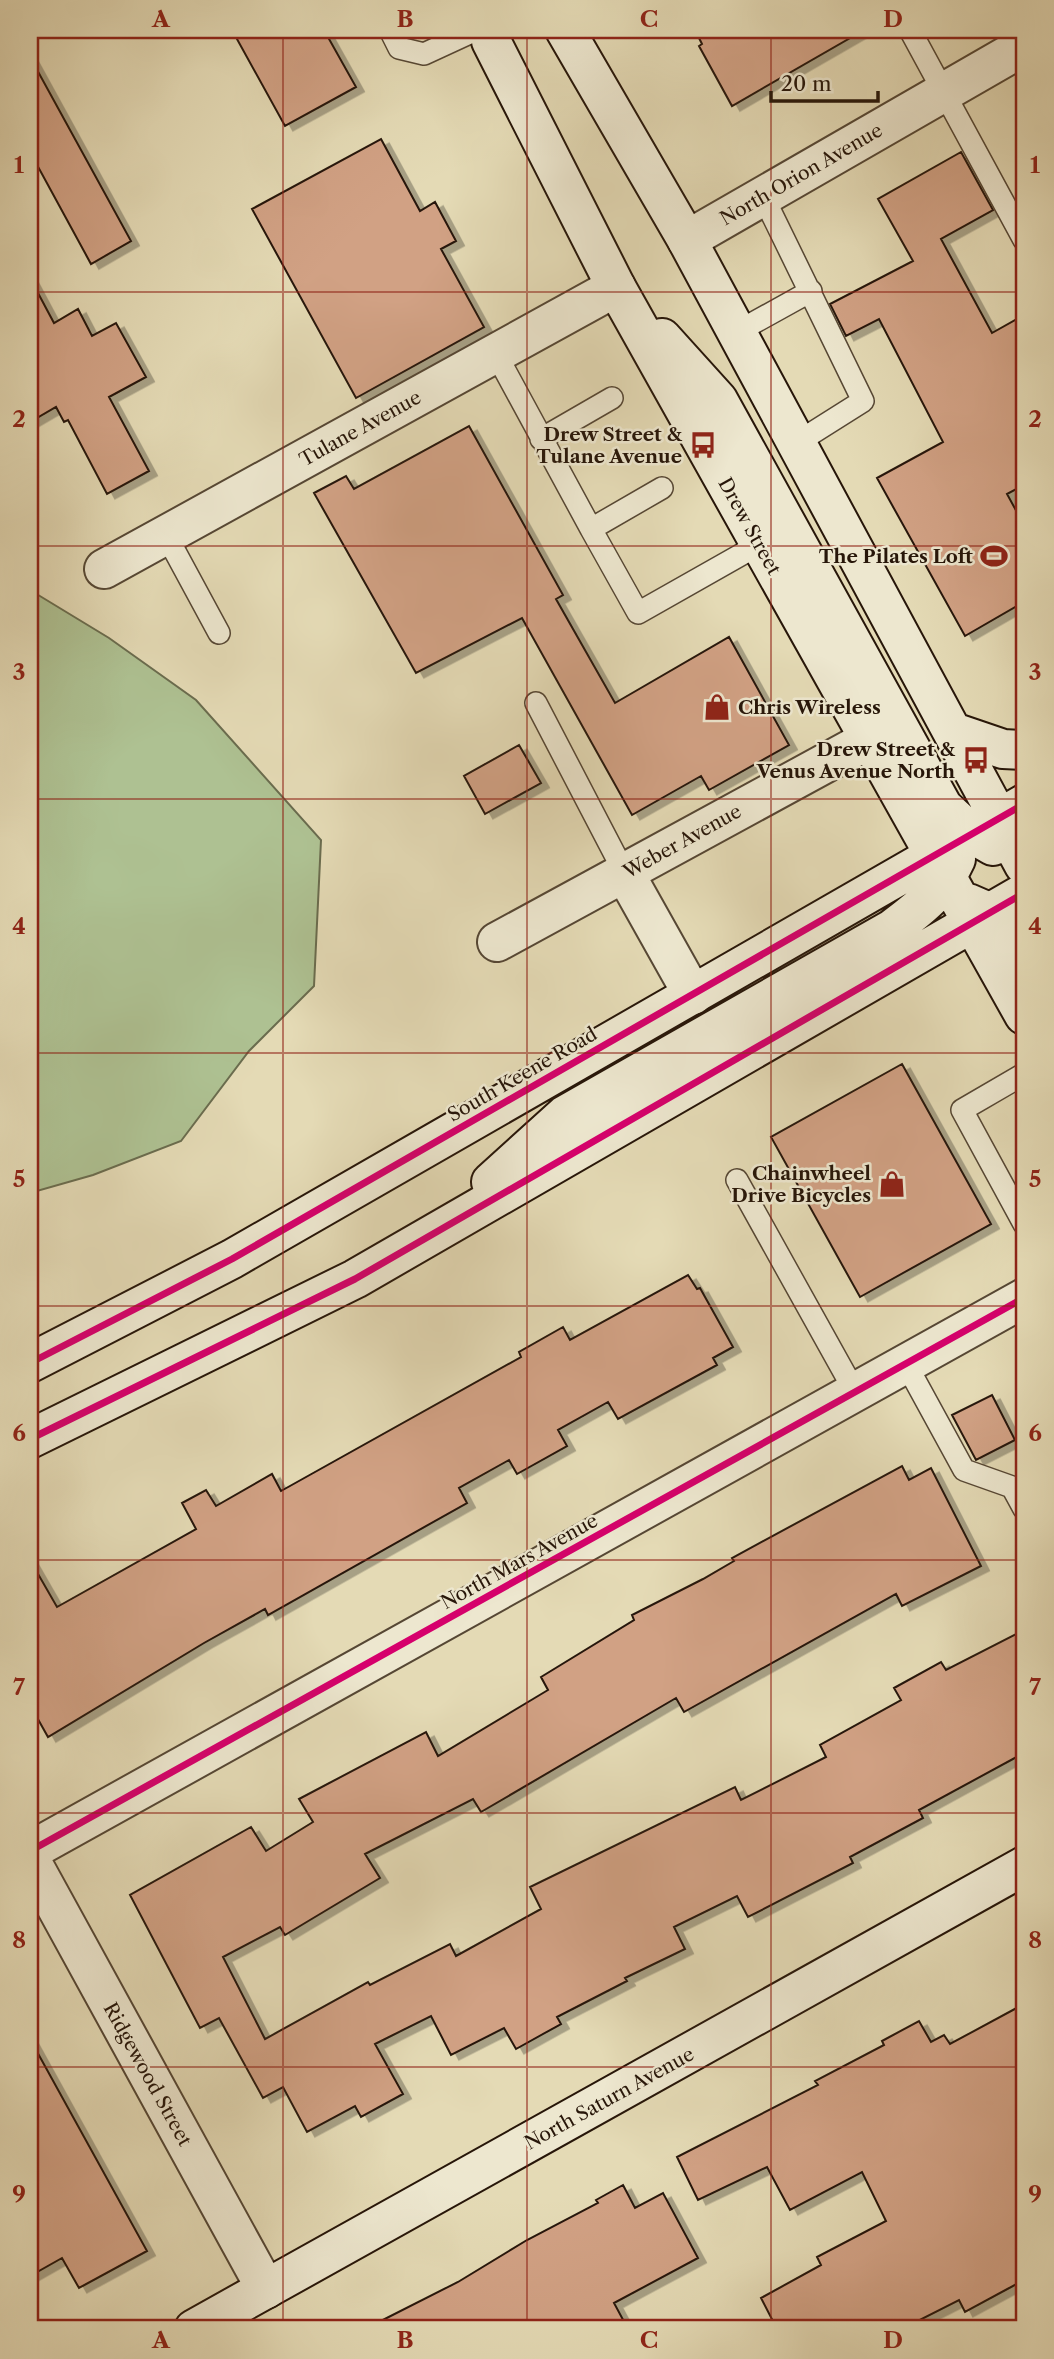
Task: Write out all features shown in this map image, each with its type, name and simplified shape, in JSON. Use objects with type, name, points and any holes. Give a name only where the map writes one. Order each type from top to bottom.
[{"type":"main road","name":"Drew Street","points":[[490,30],[491,41],[616,287],[868,740],[982,877]]},
{"type":"main road","name":"Drew Street","points":[[565,30],[687,240],[956,733],[982,877],[1021,1009]]},
{"type":"main road","name":"North Orion Avenue","points":[[687,240],[945,92],[1020,41]]},
{"type":"main road","name":"Tulane Avenue","points":[[104,569],[616,287]]},
{"type":"main road","points":[[616,287],[718,400],[982,877]]},
{"type":"main road","points":[[956,733],[1003,749],[1024,750]]},
{"type":"main road","name":"Weber Avenue","points":[[497,942],[868,740]]},
{"type":"main road","name":"Drew Street","points":[[982,877],[1023,861]]},
{"type":"main road","points":[[30,1439],[355,1279],[435,1233],[982,877],[1023,861]]},
{"type":"main road","points":[[624,872],[693,995]]},
{"type":"main road","name":"South Keene Road","points":[[30,1363],[232,1259],[867,895],[982,877]]},
{"type":"main road","name":"North Mars Avenue","points":[[30,1852],[1024,1298]]},
{"type":"main road","name":"Ridgewood Street","points":[[30,1859],[266,2289]]},
{"type":"main road","name":"North Saturn Avenue","points":[[194,2329],[1024,1866]]},
{"type":"lane","points":[[390,30],[399,48],[424,54],[476,30]]},
{"type":"lane","points":[[911,30],[1024,240]]},
{"type":"lane","points":[[763,196],[863,401],[797,442]]},
{"type":"lane","points":[[737,332],[811,291]]},
{"type":"lane","points":[[496,354],[638,612],[760,544]]},
{"type":"lane","points":[[541,439],[612,398]]},
{"type":"lane","points":[[591,529],[662,488]]},
{"type":"lane","points":[[166,535],[219,633]]},
{"type":"lane","points":[[537,703],[624,872]]},
{"type":"lane","points":[[1024,1074],[962,1110],[1024,1224]]},
{"type":"lane","points":[[737,1180],[855,1392]]},
{"type":"lane","points":[[906,1364],[964,1470],[1012,1487],[1024,1509]]},
{"type":"green space","points":[[30,590],[109,638],[196,700],[321,840],[314,986],[249,1051],[181,1141],[93,1175],[30,1193]]},
{"type":"building","points":[[232,30],[324,30],[356,87],[285,126]]},
{"type":"building","points":[[695,30],[864,30],[732,106],[699,46],[702,44]]},
{"type":"building","points":[[30,57],[131,241],[91,264],[30,152]]},
{"type":"building","points":[[381,139],[420,211],[435,202],[456,241],[441,249],[484,327],[356,398],[252,209]]},
{"type":"building","points":[[961,152],[993,210],[941,239],[992,333],[1024,315],[1024,485],[1007,494],[1024,525],[1024,602],[965,636],[877,478],[943,442],[879,319],[846,336],[830,304],[913,261],[878,199]]},
{"type":"building","points":[[30,278],[54,323],[78,309],[92,336],[116,323],[146,377],[109,397],[149,471],[107,494],[68,420],[64,422],[56,407],[30,422]]},
{"type":"building","points":[[469,426],[563,595],[556,599],[615,703],[729,637],[789,745],[709,790],[701,776],[632,815],[522,618],[416,673],[314,493],[346,476],[354,489]]},
{"type":"building","points":[[519,745],[541,783],[485,814],[464,776]]},
{"type":"building","points":[[902,1064],[991,1224],[860,1297],[771,1137]]},
{"type":"building","points":[[688,1275],[697,1289],[700,1288],[733,1347],[713,1358],[717,1365],[618,1419],[608,1402],[558,1430],[567,1446],[517,1474],[509,1460],[459,1488],[467,1503],[268,1615],[265,1609],[204,1643],[48,1737],[30,1705],[30,1560],[57,1607],[196,1529],[182,1503],[206,1490],[216,1506],[272,1474],[281,1491],[521,1357],[519,1352],[563,1327],[570,1340]]},
{"type":"building","points":[[992,1395],[1015,1440],[976,1460],[952,1415]]},
{"type":"building","points":[[902,1466],[909,1480],[931,1468],[981,1566],[902,1606],[896,1594],[684,1712],[676,1698],[481,1812],[473,1799],[365,1854],[380,1878],[285,1935],[280,1927],[223,1957],[265,2039],[368,1982],[370,1985],[450,1944],[456,1956],[541,1909],[530,1887],[735,1787],[741,1800],[826,1757],[820,1745],[901,1700],[894,1688],[941,1662],[946,1670],[1024,1630],[1024,1753],[919,1810],[923,1818],[850,1857],[853,1863],[748,1917],[737,1896],[674,1927],[685,1949],[625,1978],[627,1981],[557,2017],[561,2024],[516,2049],[504,2028],[451,2055],[431,2016],[375,2044],[403,2094],[361,2117],[355,2106],[307,2132],[283,2087],[263,2098],[219,2018],[200,2028],[130,1895],[251,1827],[266,1851],[313,1822],[299,1799],[426,1732],[438,1756],[548,1690],[541,1677],[634,1620],[632,1615],[703,1579],[734,1561],[732,1558]]},
{"type":"building","points":[[1024,2004],[1024,2280],[965,2312],[959,2300],[902,2329],[777,2329],[761,2298],[821,2265],[817,2257],[886,2221],[862,2172],[790,2210],[767,2167],[698,2200],[677,2157],[818,2085],[815,2081],[884,2045],[882,2041],[919,2021],[931,2042],[944,2035],[950,2044]]},
{"type":"building","points":[[30,2039],[147,2251],[79,2288],[62,2258],[30,2276]]},
{"type":"building","points":[[623,2185],[635,2208],[663,2193],[698,2258],[614,2303],[628,2329],[365,2329],[458,2282],[527,2240],[598,2203],[596,2200]]},
{"type":"cycle path","points":[[30,1363],[232,1259],[1024,804]]},
{"type":"cycle path","points":[[30,1439],[355,1279],[1024,893]]},
{"type":"cycle path","points":[[30,1851],[1024,1298]]},
{"type":"place","name":"Drew Street & Tulane Avenue","points":[[703,445]]},
{"type":"place","name":"The Pilates Loft","points":[[994,556]]},
{"type":"place","name":"Chris Wireless","points":[[717,707]]},
{"type":"place","name":"Drew Street & Venus Avenue North","points":[[976,760]]},
{"type":"place","name":"Chainwheel Drive Bicycles","points":[[892,1184]]}]
